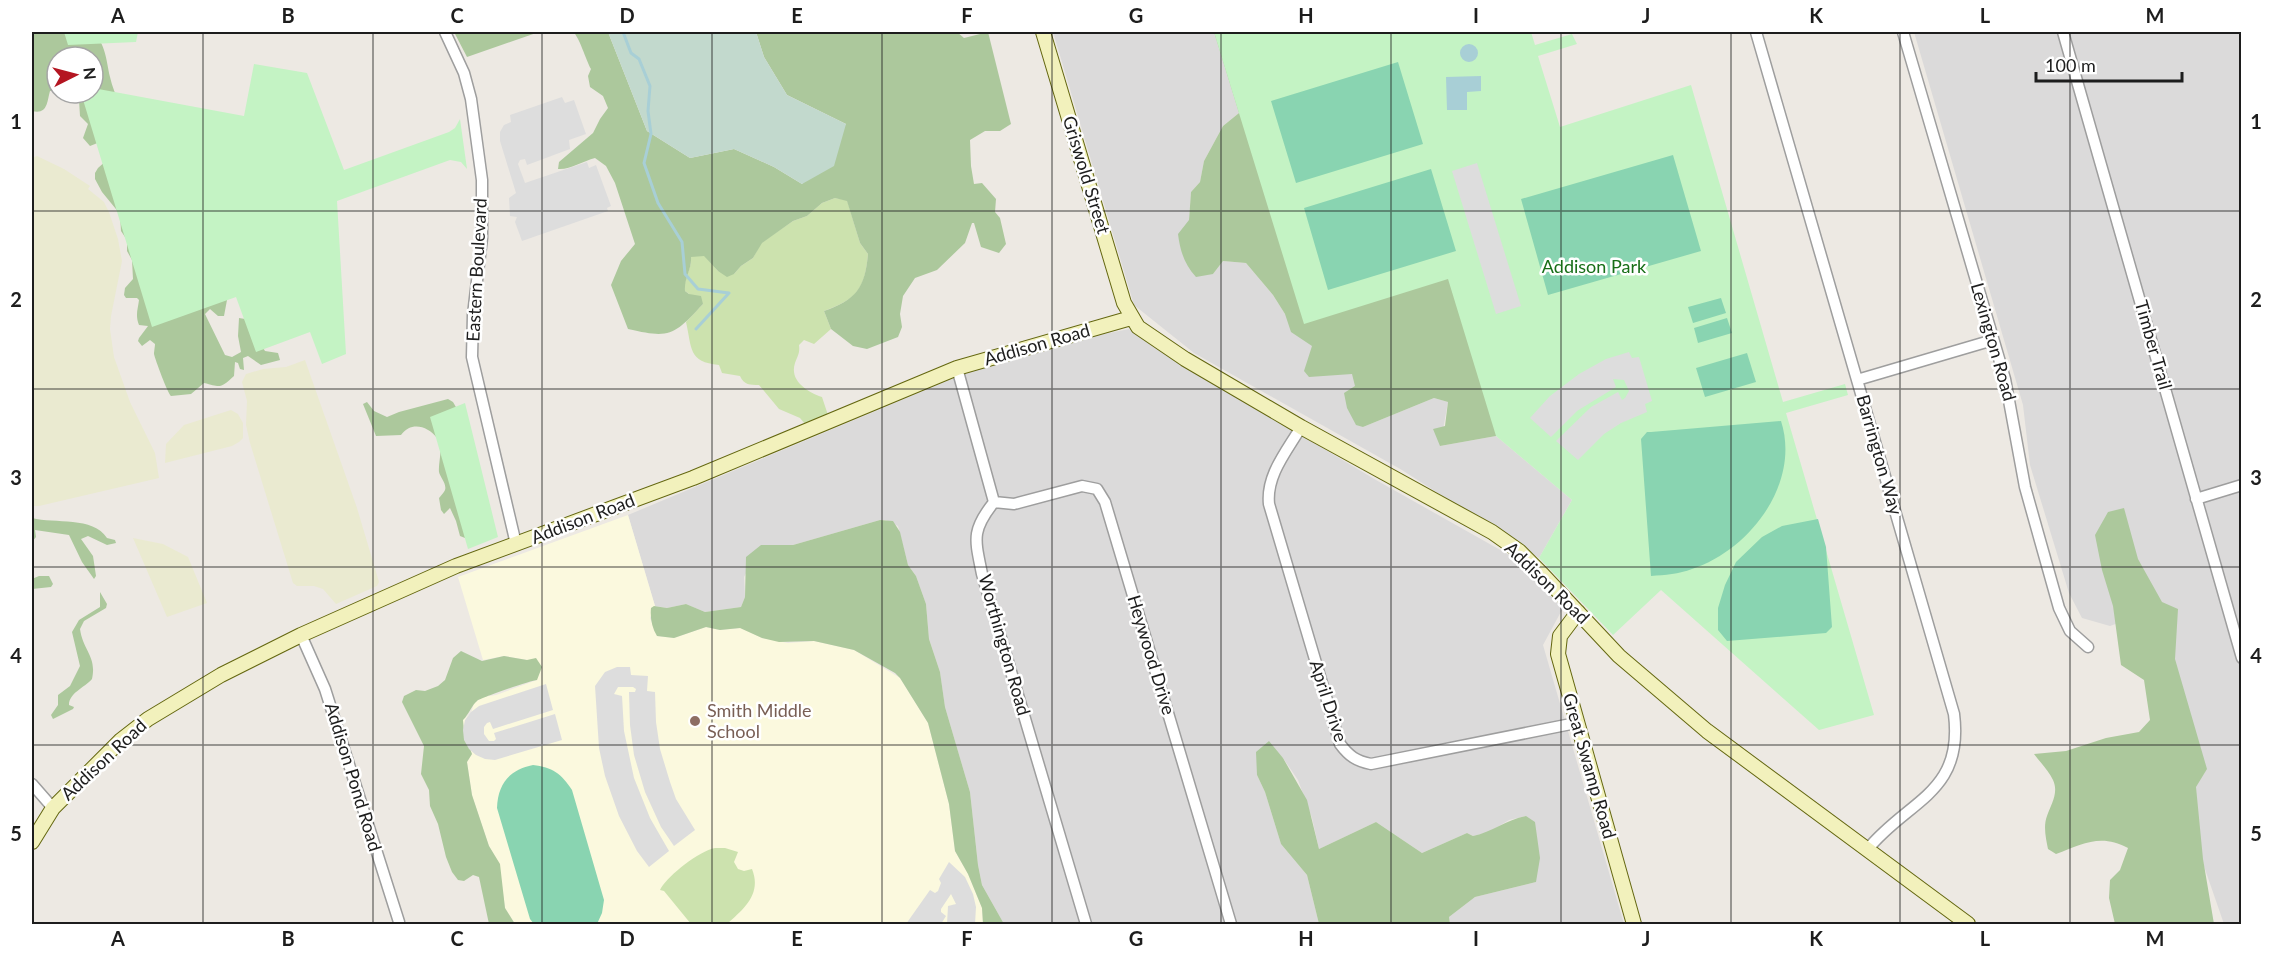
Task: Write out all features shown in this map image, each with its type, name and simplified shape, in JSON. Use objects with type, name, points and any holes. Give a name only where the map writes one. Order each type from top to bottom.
[{"type":"main road","name":"Griswold Street","points":[[1043,32],[1124,303],[1131,318]]},
{"type":"main road","name":"Addison Road","points":[[32,842],[53,808],[120,740],[148,719],[221,675],[301,635],[402,588],[693,478],[957,368],[1131,318],[1145,333],[1167,348],[1301,427],[1492,532],[1519,551],[1619,656],[1707,731],[1968,924]]},
{"type":"main road","name":"Great Swamp Road","points":[[1578,612],[1562,632],[1557,647],[1576,723],[1635,924]]},
{"type":"street","name":"Eastern Boulevard","points":[[445,32],[464,73],[471,99],[482,180],[482,238],[473,315],[472,357],[516,544]]},
{"type":"street","name":"Barrington Way","points":[[1756,32],[1956,724],[1953,756],[1938,784],[1925,799],[1867,850]]},
{"type":"street","name":"Lexington Road","points":[[1903,32],[2010,400],[2025,487],[2059,608],[2070,631],[2088,647]]},
{"type":"street","name":"Timber Trail","points":[[2063,32],[2241,658]]},
{"type":"street","points":[[1857,380],[1993,340]]},
{"type":"street","points":[[957,368],[994,502]]},
{"type":"street","name":"April Drive","points":[[1301,427],[1271,477],[1268,492],[1269,504],[1340,744],[1347,754],[1358,761],[1371,764],[1576,723]]},
{"type":"street","points":[[2196,499],[2241,485]]},
{"type":"street","name":"Heywood Drive","points":[[994,502],[1014,504],[1082,486],[1097,489],[1105,501],[1231,924]]},
{"type":"street","name":"Worthington Road","points":[[994,502],[980,520],[976,538],[982,574],[1086,924]]},
{"type":"street","name":"Addison Pond Road","points":[[301,635],[325,689],[399,922]]},
{"type":"street","points":[[32,784],[53,808]]},
{"type":"shaded area","points":[[1053,32],[1214,32],[1239,113],[1223,126],[1204,161],[1200,182],[1191,192],[1189,220],[1213,274],[1223,261],[1246,263],[1273,295],[1285,314],[1362,306],[1363,427],[1434,398],[1448,402],[1440,446],[1496,436],[1572,500],[1539,558],[1402,470],[1194,353],[1134,305]]},
{"type":"shaded area","points":[[1914,32],[2241,32],[2241,924],[2224,924],[2182,803],[2140,615],[2110,626],[2082,618],[2069,593],[2030,465],[2023,405]]},
{"type":"shaded area","points":[[562,97],[565,103],[574,100],[586,134],[569,140],[570,149],[527,165],[525,159],[520,160],[518,164],[525,183],[587,162],[589,168],[596,165],[611,206],[607,208],[608,211],[522,241],[515,222],[517,217],[510,216],[509,198],[516,193],[500,141],[500,132],[504,125],[511,122],[510,115]]},
{"type":"shaded area","points":[[1477,163],[1521,306],[1496,314],[1452,171]]},
{"type":"shaded area","points":[[1129,329],[1153,347],[1376,480],[1511,556],[1563,608],[1543,645],[1624,924],[1450,924],[1449,917],[1475,897],[1536,882],[1526,816],[1509,820],[1489,832],[1473,836],[1467,833],[1422,853],[1376,822],[1319,849],[1312,818],[1298,780],[1283,758],[1268,742],[1257,775],[1265,792],[1281,844],[1307,875],[1319,924],[1004,924],[982,885],[970,792],[945,707],[940,672],[929,639],[926,604],[916,576],[908,565],[898,526],[886,520],[880,520],[793,545],[761,545],[744,577],[745,597],[741,607],[705,612],[686,604],[667,608],[655,606],[628,515],[971,371],[1079,339]]},
{"type":"shaded area","points":[[1629,352],[1632,358],[1639,357],[1652,401],[1645,404],[1647,412],[1621,423],[1604,434],[1578,460],[1556,441],[1591,407],[1618,392],[1622,400],[1625,398],[1629,391],[1624,380],[1613,379],[1616,387],[1577,411],[1551,437],[1530,418],[1550,396],[1579,374],[1606,359]]},
{"type":"shaded area","name":"Smith Middle School","points":[[628,515],[655,606],[650,618],[657,636],[674,638],[706,627],[720,630],[741,628],[762,638],[788,643],[814,641],[854,650],[900,678],[928,723],[949,804],[955,851],[968,874],[982,908],[983,924],[515,924],[505,908],[499,864],[489,846],[472,795],[467,762],[472,754],[464,733],[463,720],[471,713],[474,703],[483,697],[496,695],[537,680],[527,660],[504,656],[483,660],[458,577]]},
{"type":"shaded area","points":[[617,667],[630,667],[631,675],[648,676],[647,691],[655,692],[660,749],[670,782],[676,799],[695,830],[674,846],[661,827],[645,792],[634,755],[629,692],[635,692],[636,689],[618,687],[614,694],[622,696],[624,731],[634,778],[650,818],[669,851],[649,867],[637,851],[619,816],[605,776],[599,748],[595,686],[605,672]]},
{"type":"shaded area","points":[[546,684],[553,710],[493,729],[490,722],[487,723],[484,727],[484,734],[489,741],[494,741],[496,739],[494,733],[555,714],[562,740],[495,760],[485,759],[469,749],[464,740],[463,730],[465,720],[471,712],[479,706]]},
{"type":"shaded area","points":[[949,862],[965,877],[973,894],[976,907],[975,924],[947,924],[948,906],[956,904],[951,894],[941,909],[946,916],[941,924],[906,924],[930,890],[935,893],[938,891],[941,883],[939,879]]},
{"type":"green space","points":[[32,32],[93,32],[102,45],[45,45],[46,105],[41,111],[32,111]]},
{"type":"green space","points":[[64,32],[138,32],[136,42],[68,45]]},
{"type":"green space","points":[[454,32],[539,32],[467,57]]},
{"type":"green space","points":[[573,32],[608,32],[647,131],[690,158],[734,149],[774,167],[802,184],[846,124],[787,95],[764,57],[756,32],[957,32],[964,38],[988,32],[1011,124],[1000,131],[985,131],[970,140],[971,166],[974,184],[982,183],[996,199],[995,212],[1000,218],[1006,244],[999,253],[981,247],[974,223],[972,223],[965,243],[937,270],[915,278],[903,296],[900,314],[902,327],[898,337],[867,349],[853,346],[831,329],[824,311],[844,302],[857,291],[867,266],[868,254],[860,243],[847,201],[835,198],[822,203],[807,216],[793,221],[762,243],[753,258],[727,277],[704,256],[691,257],[685,291],[701,296],[703,304],[671,332],[654,334],[628,329],[611,285],[621,261],[635,244],[615,183],[606,166],[595,158],[572,167],[558,169],[559,162],[593,133],[608,108],[603,96],[590,87],[588,76],[591,69],[578,38]]},
{"type":"green space","points":[[608,32],[756,32],[764,57],[787,95],[846,124],[834,166],[802,184],[774,167],[734,149],[690,158],[647,131]]},
{"type":"green space","points":[[1214,32],[1453,260],[1502,429],[1496,436],[1440,446],[1433,429],[1445,426],[1448,402],[1434,398],[1363,427],[1356,425],[1347,408],[1344,393],[1355,386],[1352,374],[1309,377],[1304,371],[1312,346],[1291,332],[1285,314],[1273,295],[1246,263],[1223,261],[1213,274],[1196,277],[1188,267],[1183,257],[1178,234],[1189,220],[1191,192],[1200,182],[1204,161],[1223,126],[1239,113]]},
{"type":"green space","name":"Addison Park","points":[[1214,32],[1531,32],[1535,45],[1572,34],[1577,44],[1538,56],[1560,127],[1691,85],[1783,402],[1845,384],[1848,395],[1786,413],[1874,715],[1819,730],[1661,590],[1613,635],[1539,558],[1572,500],[1496,436],[1448,279],[1304,324]]},
{"type":"green space","points":[[105,53],[112,84],[120,105],[227,300],[224,316],[218,316],[210,309],[205,314],[225,355],[232,357],[241,352],[238,336],[239,318],[245,319],[265,351],[278,353],[280,360],[261,365],[248,356],[243,358],[244,370],[240,369],[238,363],[235,362],[234,376],[223,385],[204,383],[191,394],[171,396],[154,354],[155,344],[150,340],[142,346],[138,341],[148,326],[139,325],[137,315],[139,300],[126,298],[124,295],[125,288],[133,279],[132,260],[127,251],[127,240],[121,231],[120,214],[102,192],[95,179],[98,168],[107,160],[105,140],[90,146],[83,138],[88,124],[80,116],[79,105],[105,105]]},
{"type":"green space","points":[[1398,62],[1423,144],[1296,183],[1271,101]]},
{"type":"green space","points":[[254,64],[307,73],[344,170],[449,132],[455,128],[460,119],[467,169],[461,162],[450,160],[337,201],[346,354],[322,364],[310,332],[256,352],[236,297],[152,327],[85,105],[105,105],[105,90],[244,116]]},
{"type":"green space","points":[[1673,155],[1701,251],[1548,295],[1521,199]]},
{"type":"green space","points":[[37,156],[64,169],[90,186],[88,189],[104,202],[109,212],[122,261],[111,316],[110,329],[114,357],[130,402],[155,453],[159,478],[32,506],[32,158]]},
{"type":"green space","points":[[1431,169],[1456,251],[1328,290],[1304,208]]},
{"type":"green space","points":[[835,198],[847,200],[860,243],[868,254],[867,266],[861,284],[852,297],[824,311],[831,329],[814,344],[804,340],[799,345],[794,369],[797,380],[806,389],[822,397],[828,415],[805,424],[800,418],[779,409],[759,385],[748,384],[740,376],[722,373],[719,365],[702,361],[697,357],[691,346],[686,322],[703,304],[685,291],[685,282],[691,257],[694,255],[704,255],[718,271],[734,274],[753,258],[761,243],[793,221],[807,216],[822,203]]},
{"type":"green space","points":[[1721,298],[1726,313],[1693,323],[1688,307]]},
{"type":"green space","points":[[1727,318],[1732,333],[1698,343],[1694,328]]},
{"type":"green space","points":[[1747,353],[1756,382],[1705,397],[1696,368]]},
{"type":"green space","points":[[305,360],[357,508],[379,582],[377,586],[336,604],[323,589],[314,586],[297,586],[293,583],[246,425],[247,401],[242,382],[246,374],[263,369],[286,367]]},
{"type":"green space","points":[[448,399],[453,402],[460,414],[473,533],[465,538],[460,536],[450,508],[444,514],[441,510],[439,498],[445,488],[439,472],[440,450],[437,438],[429,430],[419,427],[410,428],[401,435],[376,436],[363,404],[367,402],[374,411],[387,417]]},
{"type":"green space","points":[[465,403],[498,537],[468,549],[430,417]]},
{"type":"green space","points":[[231,410],[238,414],[243,423],[243,438],[239,442],[232,446],[165,463],[166,444],[184,425]]},
{"type":"green space","points":[[1781,421],[1785,444],[1784,468],[1777,490],[1766,511],[1751,530],[1733,547],[1713,560],[1682,572],[1651,576],[1641,439],[1647,432]]},
{"type":"green space","points":[[2124,508],[2138,559],[2162,602],[2178,609],[2175,659],[2207,769],[2196,787],[2203,859],[2214,924],[2115,924],[2109,898],[2110,880],[2120,870],[2128,848],[2109,841],[2100,841],[2083,844],[2056,854],[2048,849],[2045,824],[2054,798],[2055,785],[2034,754],[2066,751],[2106,738],[2139,732],[2150,720],[2144,680],[2121,665],[2113,606],[2102,570],[2095,535],[2108,512]]},
{"type":"green space","points":[[32,518],[93,526],[107,538],[115,540],[116,543],[107,545],[88,536],[81,539],[93,556],[96,576],[94,579],[82,562],[69,535],[35,530],[36,537],[32,542]]},
{"type":"green space","points":[[1818,519],[1826,547],[1832,627],[1826,633],[1727,641],[1718,630],[1718,608],[1725,585],[1736,562],[1762,537],[1782,526]]},
{"type":"green space","points":[[880,520],[893,521],[900,532],[908,565],[916,576],[926,604],[929,639],[940,672],[945,707],[970,792],[982,885],[1004,924],[983,924],[982,908],[968,874],[955,851],[949,804],[928,723],[895,673],[854,650],[814,641],[779,642],[762,638],[740,628],[720,630],[706,627],[674,638],[657,636],[653,626],[651,608],[654,606],[667,608],[686,604],[705,612],[741,607],[745,597],[746,557],[761,545],[793,545]]},
{"type":"green space","points":[[133,538],[163,544],[188,557],[207,603],[167,617]]},
{"type":"green space","points":[[49,576],[53,584],[51,587],[32,589],[32,579]]},
{"type":"green space","points":[[100,592],[107,604],[106,608],[84,621],[80,629],[93,665],[92,679],[71,697],[69,705],[74,707],[73,709],[53,719],[51,715],[58,705],[58,695],[70,686],[80,666],[72,632],[79,620],[100,607]]},
{"type":"green space","points":[[461,651],[482,661],[504,656],[527,660],[536,658],[542,667],[537,680],[480,699],[463,720],[464,733],[472,754],[467,762],[472,795],[489,846],[500,864],[505,908],[515,924],[489,924],[479,877],[473,875],[464,881],[458,880],[452,872],[438,824],[430,806],[429,790],[421,774],[424,746],[402,702],[404,696],[416,690],[425,691],[438,686],[445,680],[453,658]]},
{"type":"green space","points":[[1269,741],[1283,758],[1307,800],[1319,849],[1376,822],[1422,853],[1467,833],[1473,836],[1480,834],[1526,816],[1535,822],[1540,858],[1536,882],[1475,897],[1449,917],[1450,924],[1319,924],[1307,875],[1281,844],[1265,792],[1257,775],[1256,752]]},
{"type":"green space","points":[[533,765],[556,772],[572,790],[604,900],[597,924],[534,924],[530,919],[497,808],[500,792],[506,779],[517,770]]},
{"type":"green space","points":[[715,848],[738,852],[734,862],[738,869],[744,871],[752,869],[755,886],[753,893],[745,907],[727,924],[691,924],[664,891],[660,890],[685,864]]},
{"type":"water","points":[[1469,44],[1475,47],[1478,53],[1475,59],[1469,62],[1463,59],[1460,53],[1463,47]]},
{"type":"water","points":[[1481,76],[1481,91],[1467,92],[1467,110],[1447,110],[1446,77]]},
{"type":"waterway","points":[[623,32],[631,53],[639,59],[650,86],[648,111],[651,134],[644,163],[658,203],[682,242],[685,274],[698,289],[729,293],[696,329]]},
{"type":"place","name":"Smith Middle School","points":[[695,721]]}]
